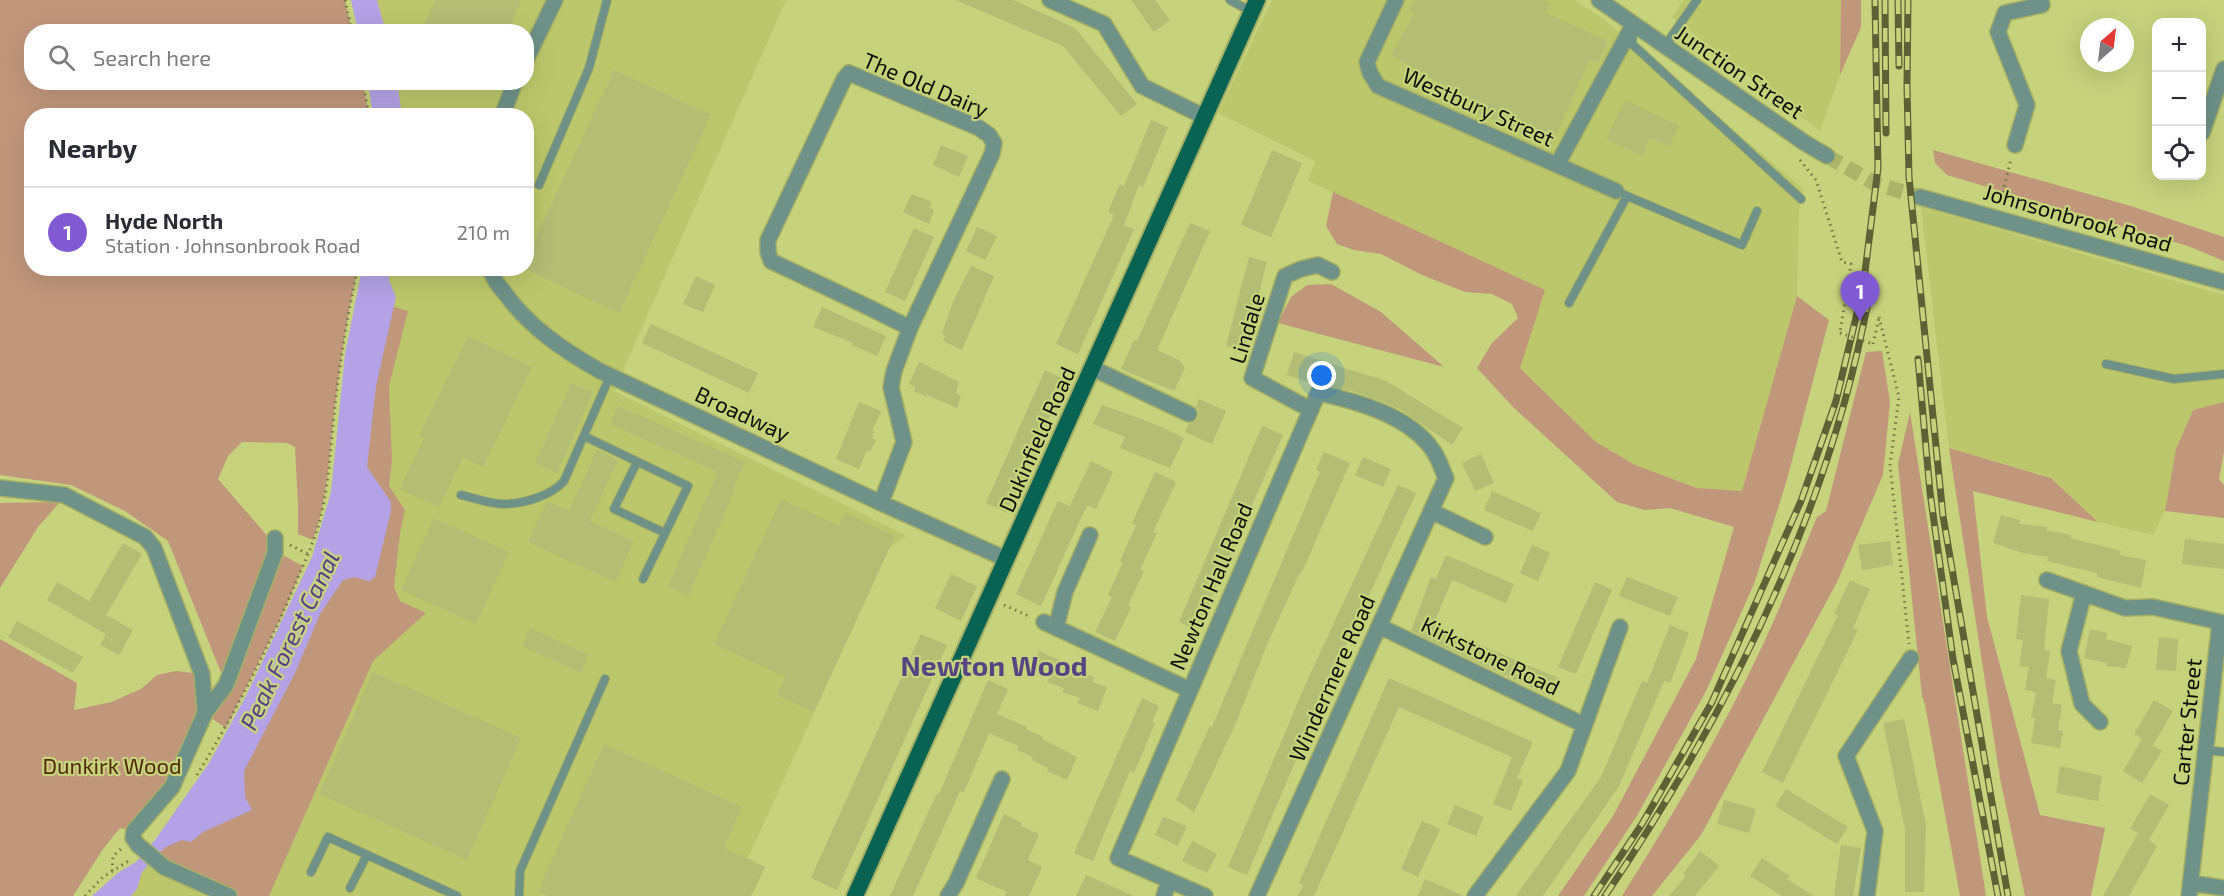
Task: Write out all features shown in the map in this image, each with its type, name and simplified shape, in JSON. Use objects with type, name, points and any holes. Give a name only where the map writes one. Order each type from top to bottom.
[{"type":"main road","name":"Dukinfield Road","points":[[855,896],[1255,6]]},
{"type":"street","points":[[534,43],[555,0]]},
{"type":"street","name":"Westbury Street","points":[[1396,0],[1367,62],[1370,73],[1378,86],[1622,194]]},
{"type":"street","name":"Junction Street","points":[[1599,0],[1664,47],[1827,156]]},
{"type":"street","points":[[2015,145],[2027,105],[1998,33],[2005,13],[2042,5],[2041,0]]},
{"type":"street","points":[[1058,2],[1104,24],[1142,86],[1204,117]]},
{"type":"street","points":[[1557,165],[1633,24]]},
{"type":"street","points":[[2204,126],[2224,69]]},
{"type":"street","name":"The Old Dairy","points":[[881,503],[904,442],[891,387],[894,371],[910,328],[992,154],[994,143],[989,135],[979,128],[849,73],[844,79],[768,240],[768,252],[771,261],[910,328]]},
{"type":"street","points":[[504,108],[512,90]]},
{"type":"street","name":"Johnsonbrook Road","points":[[1920,196],[2224,282]]},
{"type":"street","name":"Lindale","points":[[1311,410],[1252,378],[1286,276],[1318,265],[1332,272]]},
{"type":"street","name":"Broadway","points":[[492,276],[513,306],[540,332],[566,352],[610,376],[1006,559]]},
{"type":"street","points":[[1092,368],[1189,414]]},
{"type":"street","name":"Newton Hall Road","points":[[1205,896],[1118,858],[1318,393],[1363,404],[1397,420],[1419,435],[1434,452],[1446,478]]},
{"type":"street","name":"Windermere Road","points":[[1257,896],[1446,478]]},
{"type":"street","points":[[0,488],[64,495],[145,537],[154,548],[202,674],[205,713]]},
{"type":"street","points":[[1431,511],[1485,537]]},
{"type":"street","points":[[1090,536],[1050,625],[1190,690]]},
{"type":"street","points":[[229,896],[164,867],[136,846],[141,822],[172,787],[205,713],[226,685],[275,553],[275,538]]},
{"type":"street","points":[[2047,580],[2084,593],[2069,651],[2082,704],[2100,722]]},
{"type":"street","name":"Carter Street","points":[[2084,593],[2126,608],[2152,607],[2220,622],[2190,890]]},
{"type":"street","name":"Kirkstone Road","points":[[1379,627],[1584,725]]},
{"type":"street","points":[[1475,896],[1568,771],[1620,627]]},
{"type":"street","points":[[1867,896],[1875,831],[1846,756],[1911,658]]},
{"type":"street","points":[[948,896],[961,874],[1002,779]]},
{"type":"street","points":[[1164,896],[1169,880]]},
{"type":"street","points":[[2190,890],[2224,888]]},
{"type":"lane","points":[[539,185],[589,68],[607,0]]},
{"type":"lane","points":[[1230,0],[1255,6]]},
{"type":"lane","points":[[1664,47],[1697,0]]},
{"type":"lane","points":[[1633,24],[1632,44],[1801,200]]},
{"type":"lane","points":[[1569,303],[1622,194],[1742,245],[1758,211]]},
{"type":"lane","points":[[2106,364],[2174,379],[2224,374]]},
{"type":"lane","points":[[461,495],[503,504],[524,501],[556,490],[564,481],[610,376]]},
{"type":"lane","points":[[584,436],[688,486],[643,579]]},
{"type":"lane","points":[[637,462],[614,509],[665,533]]},
{"type":"lane","points":[[519,896],[520,871],[605,679]]},
{"type":"lane","points":[[2205,750],[2224,752]]},
{"type":"lane","points":[[311,872],[328,837],[457,896]]},
{"type":"lane","points":[[350,888],[367,855]]},
{"type":"path","points":[[345,0],[350,24]]},
{"type":"path","points":[[364,90],[368,108]]},
{"type":"path","points":[[1996,218],[2015,145]]},
{"type":"path","points":[[1798,156],[1816,180],[1842,262],[1851,264],[1840,333],[1874,344],[1879,316],[1899,397],[1890,465],[1911,658]]},
{"type":"path","points":[[989,598],[1050,625]]},
{"type":"path","points":[[112,871],[113,856],[136,846]]},
{"type":"path","points":[[85,896],[136,846]]},
{"type":"shaded area","points":[[365,0],[786,0],[614,391],[907,536],[889,548],[748,858],[765,867],[751,896],[114,896],[165,837],[316,593],[376,276],[534,276],[534,108],[386,108],[383,90],[534,90],[534,24],[370,24]]},
{"type":"shaded area","points":[[1272,0],[1574,0],[1601,17],[1803,189],[1799,210],[1797,296],[1742,491],[1697,488],[1635,465],[1596,442],[1520,367],[1544,290],[1308,181],[1315,161],[1218,113]]},
{"type":"shaded area","points":[[1684,0],[1841,0],[1840,75],[1820,131],[1672,17]]},
{"type":"shaded area","points":[[1921,207],[2224,295],[2224,402],[2193,410],[2176,449],[2165,511],[2153,535],[2098,522],[2051,477],[1949,448]]},
{"type":"green space","name":"Dunkirk Wood","points":[[0,0],[345,0],[350,24],[24,24],[24,90],[364,90],[368,108],[24,108],[24,276],[357,276],[340,364],[329,467],[313,540],[298,534],[295,447],[287,443],[242,442],[228,456],[218,479],[270,539],[279,553],[303,566],[282,616],[226,728],[205,714],[172,787],[134,831],[120,828],[103,849],[73,896],[0,896],[0,639],[77,683],[74,710],[111,702],[141,689],[157,675],[176,671],[202,674],[205,712],[226,685],[168,541],[125,511],[71,485],[0,475]]},
{"type":"green space","points":[[1841,0],[1861,0],[1861,27],[1840,75]]},
{"type":"green space","points":[[1933,150],[2134,207],[2224,237],[2224,261],[2188,246],[1947,175],[1935,163]]},
{"type":"green space","points":[[1333,192],[1545,290],[1520,368],[1596,442],[1635,465],[1697,488],[1742,491],[1797,296],[1829,320],[1786,483],[1754,584],[1706,691],[1638,814],[1584,896],[1558,896],[1613,816],[1696,659],[1734,527],[1670,508],[1645,510],[1617,502],[1513,407],[1477,368],[1492,343],[1518,318],[1512,304],[1492,294],[1465,292],[1422,275],[1381,254],[1354,250],[1337,244],[1326,226]]},
{"type":"green space","points":[[1331,284],[1381,312],[1444,367],[1278,323],[1291,297],[1307,285]]},
{"type":"green space","points":[[371,300],[408,311],[389,386],[392,461],[389,486],[405,510],[394,587],[400,601],[426,613],[373,661],[269,896],[229,896],[149,854],[165,837],[316,593]]},
{"type":"green space","points":[[1882,351],[1890,402],[1883,475],[1838,580],[1701,835],[1652,896],[1622,896],[1701,764],[1755,662],[1817,517],[1826,511],[1866,352]]},
{"type":"green space","points":[[2224,402],[2224,452],[2219,479],[2224,485],[2224,518],[2165,511],[2176,449],[2193,410]]},
{"type":"green space","points":[[1910,412],[1986,896],[1960,896],[1922,696],[1898,464]]},
{"type":"green space","points":[[1949,448],[2051,478],[2098,522],[1973,491],[1987,617],[2040,815],[2105,828],[2091,896],[2025,896],[2000,778]]},
{"type":"green space","points":[[60,502],[38,527],[0,588],[0,503]]},
{"type":"water","points":[[351,0],[377,0],[384,24],[356,24]]},
{"type":"water","points":[[369,90],[398,90],[401,108],[372,108]]},
{"type":"water","name":"Peak Forest Canal","points":[[361,276],[389,276],[396,297],[376,386],[367,467],[391,502],[391,511],[375,577],[369,581],[354,577],[343,580],[320,614],[295,673],[244,771],[245,797],[252,810],[203,832],[191,842],[182,840],[164,848],[142,872],[137,889],[131,896],[92,896],[119,872],[136,862],[155,840],[209,763],[246,696],[312,557],[331,492],[345,354]]},
{"type":"building","points":[[436,0],[521,0],[511,24],[424,24]]},
{"type":"building","points":[[956,0],[1013,0],[1075,28],[1137,104],[1121,116],[1063,46]]},
{"type":"building","points":[[1131,0],[1155,0],[1170,20],[1154,32]]},
{"type":"building","points":[[1415,0],[1543,0],[1550,3],[1546,13],[1608,41],[1598,63],[1590,59],[1551,146],[1477,113],[1480,106],[1391,55],[1415,13],[1409,10]]},
{"type":"building","points":[[614,70],[711,115],[619,313],[534,273],[534,242]]},
{"type":"building","points":[[1625,100],[1679,126],[1669,146],[1650,138],[1642,156],[1606,139]]},
{"type":"building","points":[[1151,120],[1168,127],[1143,187],[1139,185],[1124,225],[1134,229],[1078,354],[1056,344],[1114,215],[1108,212],[1120,184],[1124,186]]},
{"type":"building","points":[[941,145],[968,156],[959,177],[933,165]]},
{"type":"building","points":[[1272,150],[1302,163],[1271,237],[1241,225]]},
{"type":"building","points":[[912,194],[932,202],[930,208],[934,211],[929,224],[903,212]]},
{"type":"building","points":[[1190,223],[1210,231],[1157,350],[1179,360],[1185,368],[1174,391],[1121,369],[1134,340],[1137,341]]},
{"type":"building","points":[[977,227],[997,236],[985,260],[966,251]]},
{"type":"building","points":[[914,228],[934,237],[905,301],[885,292]]},
{"type":"building","points":[[1249,257],[1267,262],[1244,351],[1226,346]]},
{"type":"building","points":[[971,266],[994,276],[962,350],[943,341],[945,336],[942,333],[953,302]]},
{"type":"building","points":[[696,276],[715,285],[703,312],[683,304]]},
{"type":"building","points":[[822,307],[886,336],[877,356],[852,345],[853,343],[813,327]]},
{"type":"building","points":[[651,324],[758,373],[749,393],[642,343]]},
{"type":"building","points":[[468,336],[532,367],[483,467],[463,457],[439,507],[400,489],[424,438],[419,436]]},
{"type":"building","points":[[1294,352],[1386,381],[1463,428],[1452,445],[1403,411],[1386,403],[1352,391],[1315,384],[1287,375]]},
{"type":"building","points":[[919,362],[959,382],[956,393],[961,396],[957,408],[914,391],[916,387],[909,384]]},
{"type":"building","points":[[1045,370],[1066,380],[1007,513],[986,503]]},
{"type":"building","points":[[571,383],[593,392],[557,473],[535,463]]},
{"type":"building","points":[[1199,399],[1226,411],[1212,444],[1185,432],[1189,424],[1198,418],[1199,413],[1196,407]]},
{"type":"building","points":[[859,402],[881,411],[872,431],[874,432],[872,438],[876,440],[870,452],[867,450],[859,469],[836,459]]},
{"type":"building","points":[[1102,405],[1155,424],[1184,438],[1170,468],[1120,448],[1125,437],[1093,424]]},
{"type":"building","points":[[618,406],[745,462],[688,596],[668,586],[718,472],[610,424]]},
{"type":"building","points":[[1262,426],[1283,435],[1197,630],[1179,622]]},
{"type":"building","points":[[597,450],[618,460],[590,521],[634,541],[615,582],[528,542],[547,501],[569,511]]},
{"type":"building","points":[[1324,452],[1350,463],[1266,647],[1235,725],[1194,812],[1176,800],[1210,726],[1212,727],[1320,472],[1316,470]]},
{"type":"building","points":[[1481,454],[1494,483],[1475,491],[1462,463]]},
{"type":"building","points":[[1363,457],[1391,469],[1383,487],[1355,475]]},
{"type":"building","points":[[1091,461],[1113,472],[1096,509],[1087,505],[1041,606],[1016,594],[1058,501],[1070,506]]},
{"type":"building","points":[[1155,472],[1176,482],[1153,532],[1157,533],[1140,570],[1144,571],[1115,641],[1095,632],[1112,597],[1108,595],[1136,525],[1132,524]]},
{"type":"building","points":[[1398,485],[1416,493],[1331,678],[1247,875],[1228,867],[1307,681]]},
{"type":"building","points":[[1492,491],[1541,513],[1533,531],[1484,510]]},
{"type":"building","points":[[781,499],[839,526],[845,513],[895,536],[814,712],[777,695],[786,677],[714,644]]},
{"type":"building","points":[[2001,515],[2020,520],[2019,524],[2047,527],[2046,530],[2071,535],[2071,538],[2121,551],[2120,555],[2146,560],[2141,588],[2097,577],[2097,573],[2047,561],[2048,557],[2023,553],[1993,543]]},
{"type":"building","points":[[434,518],[509,552],[476,624],[401,590]]},
{"type":"building","points":[[2185,539],[2224,544],[2224,569],[2182,564]]},
{"type":"building","points":[[1890,541],[1893,565],[1862,570],[1858,545]]},
{"type":"building","points":[[123,543],[142,554],[106,615],[133,630],[119,655],[100,645],[106,634],[47,600],[57,582],[89,601]]},
{"type":"building","points":[[1532,545],[1550,553],[1538,581],[1520,573]]},
{"type":"building","points":[[1446,555],[1514,584],[1506,603],[1452,580],[1433,625],[1561,679],[1553,698],[1411,631],[1431,577],[1436,579]]},
{"type":"building","points":[[951,574],[977,586],[961,621],[935,608]]},
{"type":"building","points":[[1627,577],[1678,597],[1670,616],[1619,596]]},
{"type":"building","points":[[1850,580],[1870,589],[1853,628],[1858,630],[1783,783],[1762,772],[1838,615],[1834,614]]},
{"type":"building","points":[[1595,582],[1612,590],[1576,674],[1558,667]]},
{"type":"building","points":[[2021,595],[2049,599],[2044,650],[2050,651],[2046,678],[2056,680],[2052,703],[2062,705],[2058,730],[2063,731],[2060,748],[2031,743],[2035,718],[2031,718],[2036,692],[2025,690],[2029,667],[2019,666],[2023,640],[2016,639]]},
{"type":"building","points":[[17,621],[83,657],[73,673],[8,637]]},
{"type":"building","points":[[1670,625],[1689,633],[1670,683],[1664,681],[1619,786],[1543,896],[1516,896],[1601,777],[1642,681],[1647,683]]},
{"type":"building","points":[[530,628],[589,655],[581,673],[522,646]]},
{"type":"building","points":[[2090,629],[2107,633],[2106,639],[2132,646],[2126,668],[2106,666],[2107,663],[2084,658]]},
{"type":"building","points":[[921,634],[947,645],[837,890],[811,878]]},
{"type":"building","points":[[2159,637],[2178,639],[2176,671],[2156,670]]},
{"type":"building","points":[[1039,651],[1078,668],[1077,671],[1094,677],[1092,682],[1107,687],[1098,711],[1077,703],[1080,698],[1062,692],[1064,688],[1047,682],[1049,678],[1031,671]]},
{"type":"building","points":[[373,672],[521,738],[467,860],[319,794]]},
{"type":"building","points":[[1389,678],[1533,742],[1517,778],[1523,780],[1511,811],[1493,804],[1512,757],[1399,707],[1314,896],[1298,896],[1303,885],[1299,883]]},
{"type":"building","points":[[988,680],[1008,689],[997,714],[1027,727],[1026,729],[1043,737],[1042,739],[1077,757],[1067,780],[1047,771],[1048,768],[1032,760],[1033,757],[1017,750],[1018,746],[989,733],[964,792],[960,791],[913,896],[890,896],[937,793],[939,794]]},
{"type":"building","points":[[1142,698],[1159,706],[1152,722],[1155,723],[1134,773],[1130,771],[1093,861],[1074,853]]},
{"type":"building","points":[[2154,700],[2173,711],[2153,745],[2149,743],[2162,751],[2142,783],[2123,771],[2142,739],[2134,734]]},
{"type":"building","points":[[1904,719],[1926,825],[1924,892],[1905,892],[1905,829],[1883,723]]},
{"type":"building","points":[[604,744],[742,807],[724,848],[765,867],[751,896],[549,896],[538,891]]},
{"type":"building","points":[[2060,766],[2102,776],[2098,801],[2056,793]]},
{"type":"building","points":[[1786,789],[1848,827],[1837,844],[1775,806]]},
{"type":"building","points":[[2150,794],[2169,805],[2149,840],[2157,846],[2129,896],[2103,896],[2138,833],[2130,829]]},
{"type":"building","points":[[1724,800],[1756,809],[1749,833],[1717,824]]},
{"type":"building","points":[[1455,805],[1484,817],[1476,836],[1447,824]]},
{"type":"building","points":[[1004,814],[1022,823],[1021,826],[1039,834],[1028,860],[1042,867],[1029,896],[1005,896],[1007,892],[976,878]]},
{"type":"building","points":[[1163,817],[1187,826],[1178,846],[1155,835]]},
{"type":"building","points":[[1422,821],[1440,829],[1418,877],[1401,869]]},
{"type":"building","points":[[1192,841],[1217,854],[1207,873],[1182,861]]},
{"type":"building","points":[[1841,845],[1861,848],[1853,896],[1834,896]]},
{"type":"building","points":[[1700,851],[1719,866],[1695,896],[1669,896],[1686,876],[1683,874]]},
{"type":"building","points":[[1762,858],[1790,876],[1787,879],[1814,896],[1782,896],[1750,876]]},
{"type":"building","points":[[1086,875],[1134,896],[1076,896]]},
{"type":"building","points":[[1425,879],[1464,896],[1418,896]]},
{"type":"tunnel","points":[[1827,156],[1876,184],[1920,197]]},
{"type":"railway","points":[[1594,896],[1642,824],[1712,702],[1801,501],[1836,401],[1863,288],[1878,168],[1875,0]]},
{"type":"railway","points":[[1885,0],[1886,133]]},
{"type":"railway","points":[[1898,0],[1899,66]]},
{"type":"railway","points":[[1908,0],[1909,177],[1943,516],[2008,896]]},
{"type":"railway","points":[[1605,896],[1692,757],[1768,610],[1800,533],[1828,455],[1851,376],[1869,296]]},
{"type":"railway","points":[[1918,359],[1930,492],[1953,659],[1998,896]]},
{"type":"place","name":"Hyde North","points":[[1860,321]]},
{"type":"district","name":"Newton Wood","points":[[994,665]]}]
